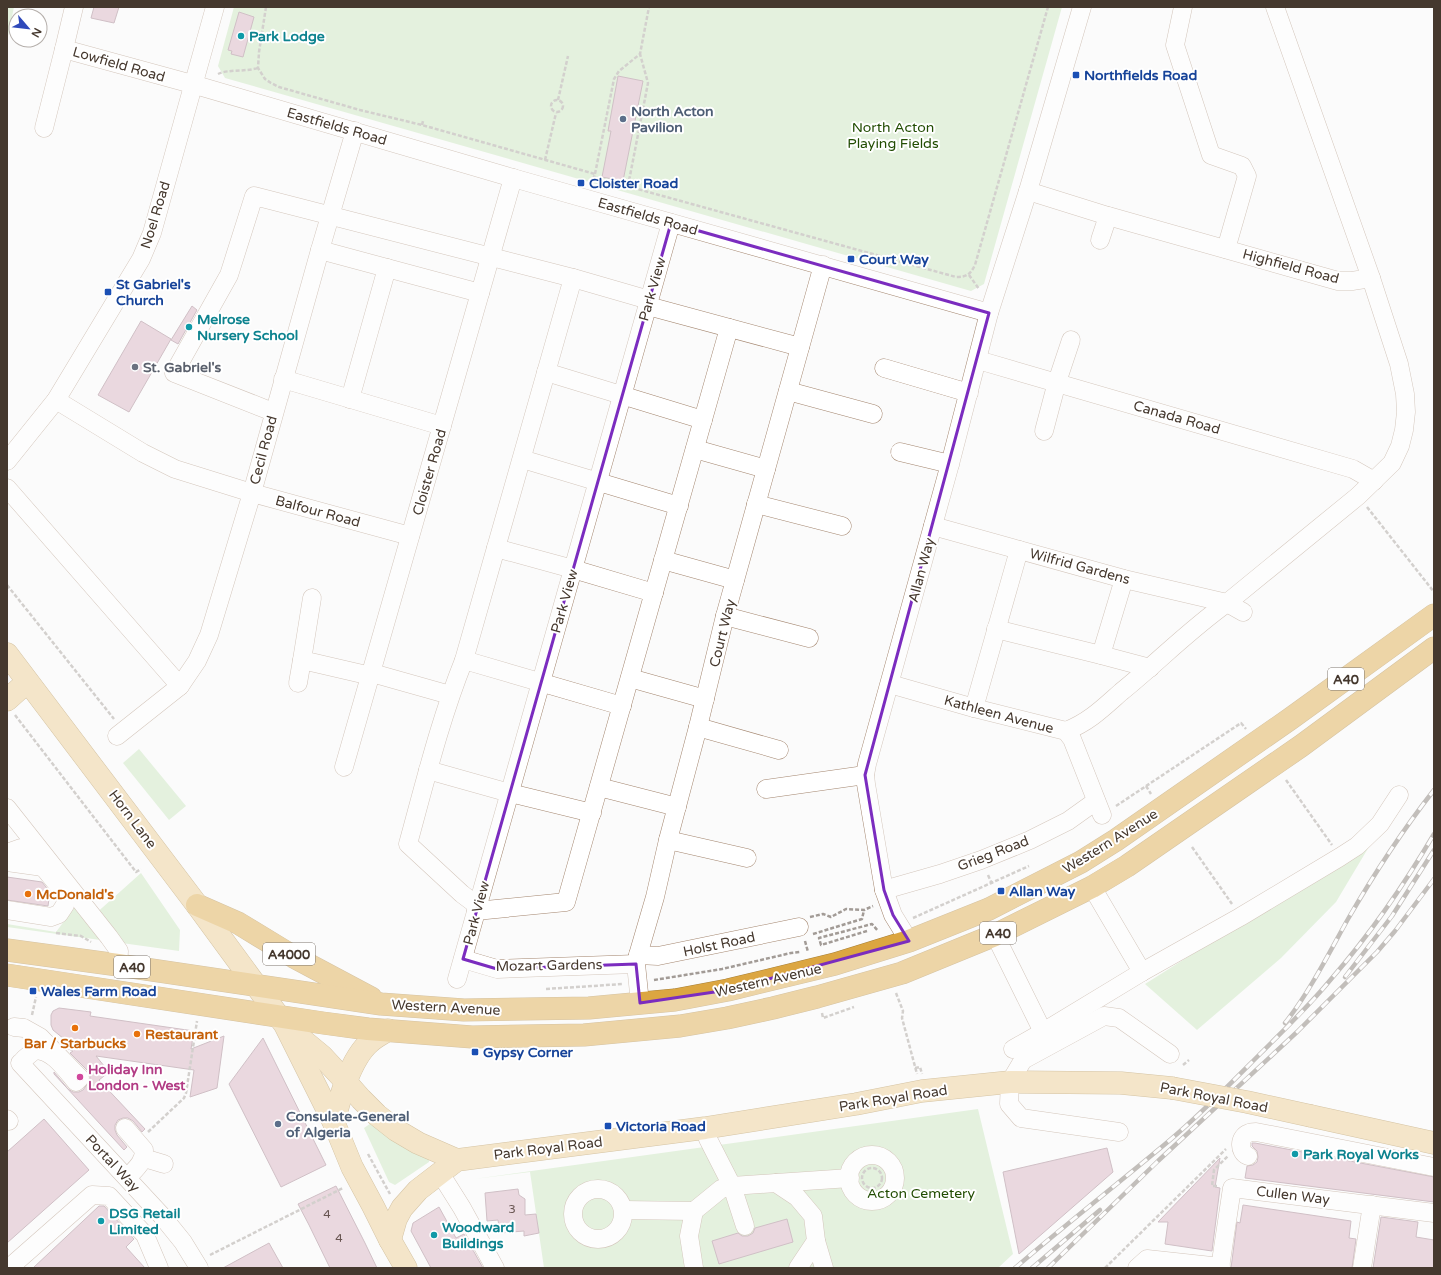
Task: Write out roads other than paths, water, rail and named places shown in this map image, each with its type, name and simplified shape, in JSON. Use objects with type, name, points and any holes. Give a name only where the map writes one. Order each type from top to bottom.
[{"type":"highway","name":"Western Avenue","points":[[7,950],[381,1004],[464,1010],[588,1008],[675,1000],[728,990],[835,964],[894,913],[989,909],[1081,862],[1116,840],[1290,719],[1434,615]]},
{"type":"highway","name":"Western Avenue","points":[[7,975],[282,1021],[472,1037],[584,1035],[680,1026],[773,1008],[902,973],[995,935],[1092,887],[1127,866],[1301,746],[1434,648]]},
{"type":"highway","name":"A4000","points":[[197,905],[238,923],[294,957],[381,1004]]},
{"type":"main road","name":"Horn Lane","points":[[7,654],[197,905],[256,986]]},
{"type":"main road","points":[[11,707],[27,682]]},
{"type":"main road","name":"A4000","points":[[256,986],[282,1021],[334,1123],[352,1167],[406,1268]]},
{"type":"main road","points":[[282,1021],[322,1056],[377,1115],[396,1130],[418,1143],[457,1160],[416,1192],[402,1208],[396,1220],[390,1240]]},
{"type":"main road","points":[[334,1123],[346,1082],[356,1058],[370,1042],[388,1030]]},
{"type":"main road","name":"Park Royal Road","points":[[457,1160],[705,1128],[856,1104],[922,1091],[1010,1082],[1121,1083],[1172,1088],[1247,1102],[1434,1143]]},
{"type":"street","name":"Lowfield Road","points":[[74,7],[64,49],[192,84]]},
{"type":"street","name":"Noel Road","points":[[7,461],[56,400],[141,259],[152,233],[192,84],[215,7]]},
{"type":"street","points":[[978,360],[989,312],[1028,191],[1082,7]]},
{"type":"street","points":[[1183,7],[1175,45],[1211,155],[1242,166],[1247,176],[1226,249]]},
{"type":"street","points":[[1066,731],[1087,721],[1150,668],[1204,619],[1227,603],[1358,496],[1392,463],[1400,446],[1406,412],[1405,394],[1399,364],[1371,278],[1275,7]]},
{"type":"street","points":[[44,128],[64,49]]},
{"type":"street","name":"Eastfields Road","points":[[192,84],[513,178],[989,312]]},
{"type":"street","name":"Cecil Road","points":[[120,734],[180,686],[197,661],[209,635],[252,493],[273,412],[355,131]]},
{"type":"street","name":"Cloister Road","points":[[344,767],[513,178]]},
{"type":"street","name":"Highfield Road","points":[[1028,191],[1108,216],[1338,281],[1352,281],[1371,278]]},
{"type":"street","points":[[273,412],[174,373],[229,275],[254,196],[573,278],[729,328],[800,347]]},
{"type":"street","points":[[1100,240],[1108,216]]},
{"type":"street","name":"Park View","points":[[457,979],[671,223]]},
{"type":"street","points":[[320,250],[480,293]]},
{"type":"street","name":"Court Way","points":[[640,1003],[637,960],[655,897],[725,616],[823,265]]},
{"type":"street","points":[[350,399],[387,268]]},
{"type":"street","points":[[573,278],[464,660],[450,695],[408,844],[477,908],[566,902],[729,328]]},
{"type":"street","points":[[1044,431],[1057,382],[1071,340]]},
{"type":"street","name":"Canada Road","points":[[978,360],[1353,469],[1374,481]]},
{"type":"street","name":"Allan Way","points":[[894,913],[865,775],[978,360]]},
{"type":"street","points":[[884,368],[969,393]]},
{"type":"street","points":[[546,372],[703,420]]},
{"type":"street","points":[[283,379],[442,426]]},
{"type":"street","points":[[788,391],[873,414]]},
{"type":"street","name":"Balfour Road","points":[[56,400],[142,453],[175,469],[252,493],[410,536]]},
{"type":"street","points":[[695,448],[766,469]]},
{"type":"street","points":[[900,452],[950,464]]},
{"type":"street","points":[[522,459],[678,506]]},
{"type":"street","points":[[7,488],[180,686]]},
{"type":"street","points":[[756,504],[842,526]]},
{"type":"street","name":"Wilfrid Gardens","points":[[933,526],[1124,578],[1227,603],[1243,612]]},
{"type":"street","points":[[496,548],[654,593]]},
{"type":"street","points":[[974,708],[1019,550]]},
{"type":"street","points":[[663,560],[736,580]]},
{"type":"street","points":[[1101,655],[1124,578]]},
{"type":"street","points":[[298,683],[312,598]]},
{"type":"street","points":[[725,616],[808,638]]},
{"type":"street","points":[[996,629],[1150,668]]},
{"type":"street","points":[[302,660],[371,674],[450,695]]},
{"type":"street","points":[[464,660],[622,706]]},
{"type":"street","points":[[630,678],[705,699]]},
{"type":"street","name":"Kathleen Avenue","points":[[890,684],[974,708],[1066,731],[1072,739],[1099,808]]},
{"type":"street","points":[[698,727],[779,750]]},
{"type":"street","points":[[428,770],[510,793],[592,813]]},
{"type":"street","points":[[766,789],[865,775]]},
{"type":"street","points":[[599,788],[677,808]]},
{"type":"street","points":[[1012,1049],[1142,972],[1240,917],[1357,846],[1380,824],[1399,796]]},
{"type":"street","points":[[7,808],[119,951],[118,965]]},
{"type":"street","name":"Grieg Road","points":[[894,913],[968,864],[1030,840],[1068,821],[1099,808]]},
{"type":"street","points":[[668,840],[747,858]]},
{"type":"street","points":[[7,853],[21,848],[31,852],[66,895],[65,905],[59,914],[51,917],[7,910]]},
{"type":"street","points":[[7,862],[43,867]]},
{"type":"street","points":[[1092,887],[1142,972]]},
{"type":"street","name":"Holst Road","points":[[637,960],[805,933]]},
{"type":"street","points":[[995,935],[1043,1032]]},
{"type":"street","name":"Mozart Gardens","points":[[463,959],[497,969],[637,960]]},
{"type":"street","points":[[1119,1132],[1021,1118],[1009,1104],[1010,1082],[1023,1060],[1104,1016],[1119,1018],[1170,1054]]},
{"type":"street","points":[[11,1026],[20,1030],[25,1035],[27,1040],[28,1053],[17,1063]]},
{"type":"street","points":[[11,1026],[24,1028],[40,1037],[80,1078],[76,1082],[53,1056],[44,1051],[35,1050],[17,1063]]},
{"type":"street","name":"Portal Way","points":[[17,1063],[162,1216],[197,1265]]},
{"type":"street","points":[[125,1128],[141,1150],[164,1164]]},
{"type":"street","points":[[705,1128],[708,1139],[732,1186],[745,1226]]},
{"type":"street","points":[[1240,1154],[1245,1155],[1241,1150],[1241,1142],[1244,1136],[1248,1133],[1256,1132],[1434,1167]]},
{"type":"street","points":[[127,1178],[140,1164],[141,1150]]},
{"type":"street","points":[[440,1173],[462,1208],[495,1268]]},
{"type":"street","points":[[623,1210],[694,1210],[721,1189],[732,1186],[850,1178]]},
{"type":"street","points":[[776,1183],[797,1197],[813,1216],[816,1241],[824,1268]]},
{"type":"street","name":"Cullen Way","points":[[1220,1267],[1232,1188],[1434,1213]]},
{"type":"street","points":[[9,1268],[92,1195],[109,1196],[144,1235],[159,1268]]},
{"type":"street","points":[[1362,1268],[1372,1205]]},
{"type":"street","points":[[694,1210],[689,1236],[695,1266]]},
{"type":"street","points":[[798,1268],[816,1241]]},
{"type":"street","points":[[1136,1268],[1146,1259],[1220,1267]]},
{"type":"railway","points":[[1285,1023],[1310,986],[1378,869],[1434,790]]},
{"type":"railway","points":[[1015,1268],[1182,1130],[1297,1017],[1324,988],[1374,926],[1411,872],[1434,834]]},
{"type":"railway","points":[[1345,977],[1392,916],[1434,850]]},
{"type":"railway","points":[[1048,1268],[1158,1161],[1297,1032],[1377,952],[1395,931],[1434,879]]},
{"type":"railway","points":[[1032,1268],[1100,1210]]},
{"type":"place","name":"Park Lodge","points":[[241,36]]},
{"type":"place","name":"Northfields Road","points":[[1076,75]]},
{"type":"place","name":"North Acton Pavilion","points":[[623,119]]},
{"type":"place","name":"Cloister Road","points":[[581,183]]},
{"type":"place","name":"Court Way","points":[[851,259]]},
{"type":"place","name":"St Gabriel's Church","points":[[108,292]]},
{"type":"place","name":"Melrose Nursery School","points":[[189,327]]},
{"type":"place","name":"St. Gabriel's","points":[[135,367]]},
{"type":"place","name":"Allan Way","points":[[1001,891]]},
{"type":"place","name":"McDonald's","points":[[28,894]]},
{"type":"place","name":"Wales Farm Road","points":[[33,991]]},
{"type":"place","name":"Bar / Starbucks","points":[[75,1028]]},
{"type":"place","name":"Restaurant","points":[[137,1034]]},
{"type":"place","name":"Gypsy Corner","points":[[475,1052]]},
{"type":"place","name":"Holiday Inn London - West","points":[[80,1077]]},
{"type":"place","name":"Consulate-General of Algeria","points":[[278,1124]]},
{"type":"place","name":"Victoria Road","points":[[608,1126]]},
{"type":"place","name":"Park Royal Works","points":[[1295,1154]]},
{"type":"place","name":"DSG Retail Limited","points":[[101,1221]]},
{"type":"place","name":"Woodward Buildings","points":[[434,1235]]},
{"type":"park label","name":"North Acton Playing Fields","points":[[893,136]]},
{"type":"park label","name":"Acton Cemetery","points":[[921,1193]]}]
